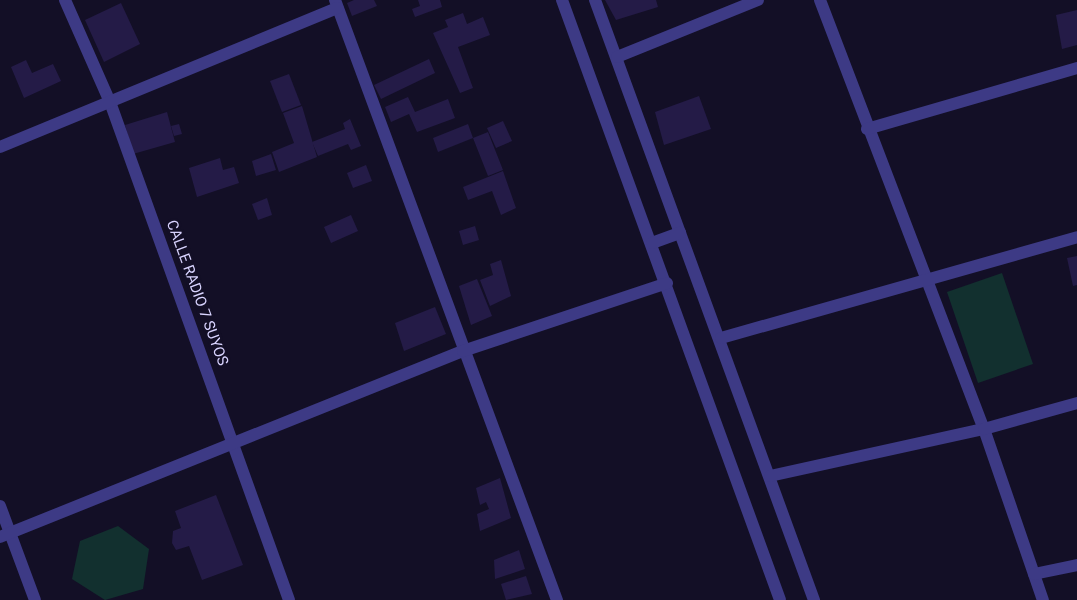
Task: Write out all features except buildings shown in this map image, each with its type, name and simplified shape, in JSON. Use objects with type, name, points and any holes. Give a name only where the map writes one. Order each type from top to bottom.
[{"type":"street","name":"CALLE RADIO 7 SUYOS","points":[[65,0],[110,102],[234,442],[289,600]]},
{"type":"street","points":[[562,0],[667,283],[780,600]]},
{"type":"street","points":[[595,0],[720,338],[814,600]]},
{"type":"street","points":[[617,57],[758,0]]},
{"type":"street","points":[[820,0],[867,129],[984,429],[1043,600]]},
{"type":"street","points":[[0,147],[110,102],[337,4],[463,351],[557,600]]},
{"type":"street","points":[[867,129],[1077,68]]},
{"type":"street","points":[[652,244],[680,233]]},
{"type":"street","points":[[720,338],[926,283],[1077,237]]},
{"type":"street","points":[[5,534],[463,351],[667,283]]},
{"type":"street","points":[[770,476],[984,429],[1077,403]]},
{"type":"street","points":[[0,506],[5,534],[35,600]]},
{"type":"street","points":[[1034,574],[1077,565]]},
{"type":"green space","points":[[1002,273],[1033,364],[978,383],[947,292]]},
{"type":"green space","points":[[118,526],[149,549],[143,589],[105,600],[72,579],[80,541]]}]
